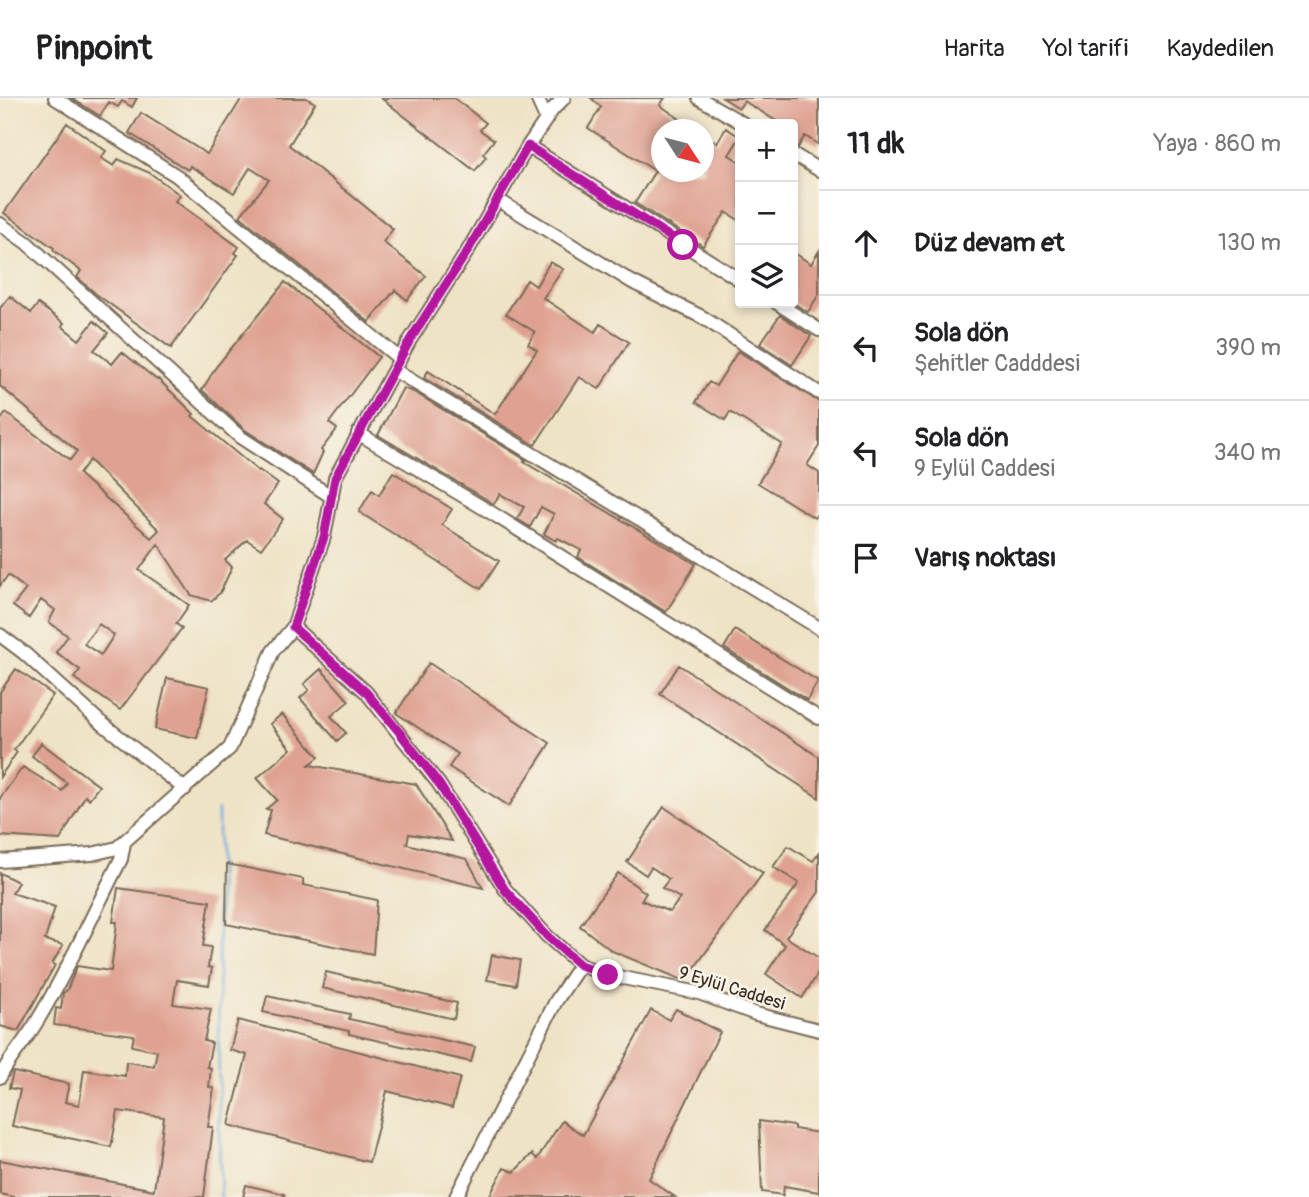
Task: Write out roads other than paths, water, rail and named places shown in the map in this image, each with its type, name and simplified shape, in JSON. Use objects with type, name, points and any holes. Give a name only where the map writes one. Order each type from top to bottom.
[{"type":"street","points":[[55,98],[177,176],[397,364],[819,628]]},
{"type":"street","points":[[537,98],[547,118]]},
{"type":"street","points":[[0,861],[92,854],[117,848],[230,748],[273,651],[293,627],[324,537],[335,478],[358,433],[528,146],[564,98]]},
{"type":"street","points":[[699,98],[735,119]]},
{"type":"street","points":[[528,146],[735,277]]},
{"type":"street","points":[[798,157],[819,170]]},
{"type":"street","points":[[498,200],[632,282],[702,317],[819,393]]},
{"type":"street","points":[[0,224],[27,243],[240,437],[332,497]]},
{"type":"street","points":[[785,308],[819,330]]},
{"type":"street","points":[[358,433],[490,512],[819,718]]},
{"type":"street","name":"9 Eylül Caddesi","points":[[293,627],[366,692],[439,784],[505,890],[547,936],[580,965],[618,978],[699,993],[756,1014],[819,1030]]},
{"type":"street","points":[[0,635],[24,653],[99,721],[185,789]]},
{"type":"street","points":[[0,1077],[10,1058],[35,1024],[63,972],[121,859],[124,843]]},
{"type":"street","points":[[456,1197],[556,1001],[580,965]]},
{"type":"waterway","points":[[218,810],[221,1197]]}]
